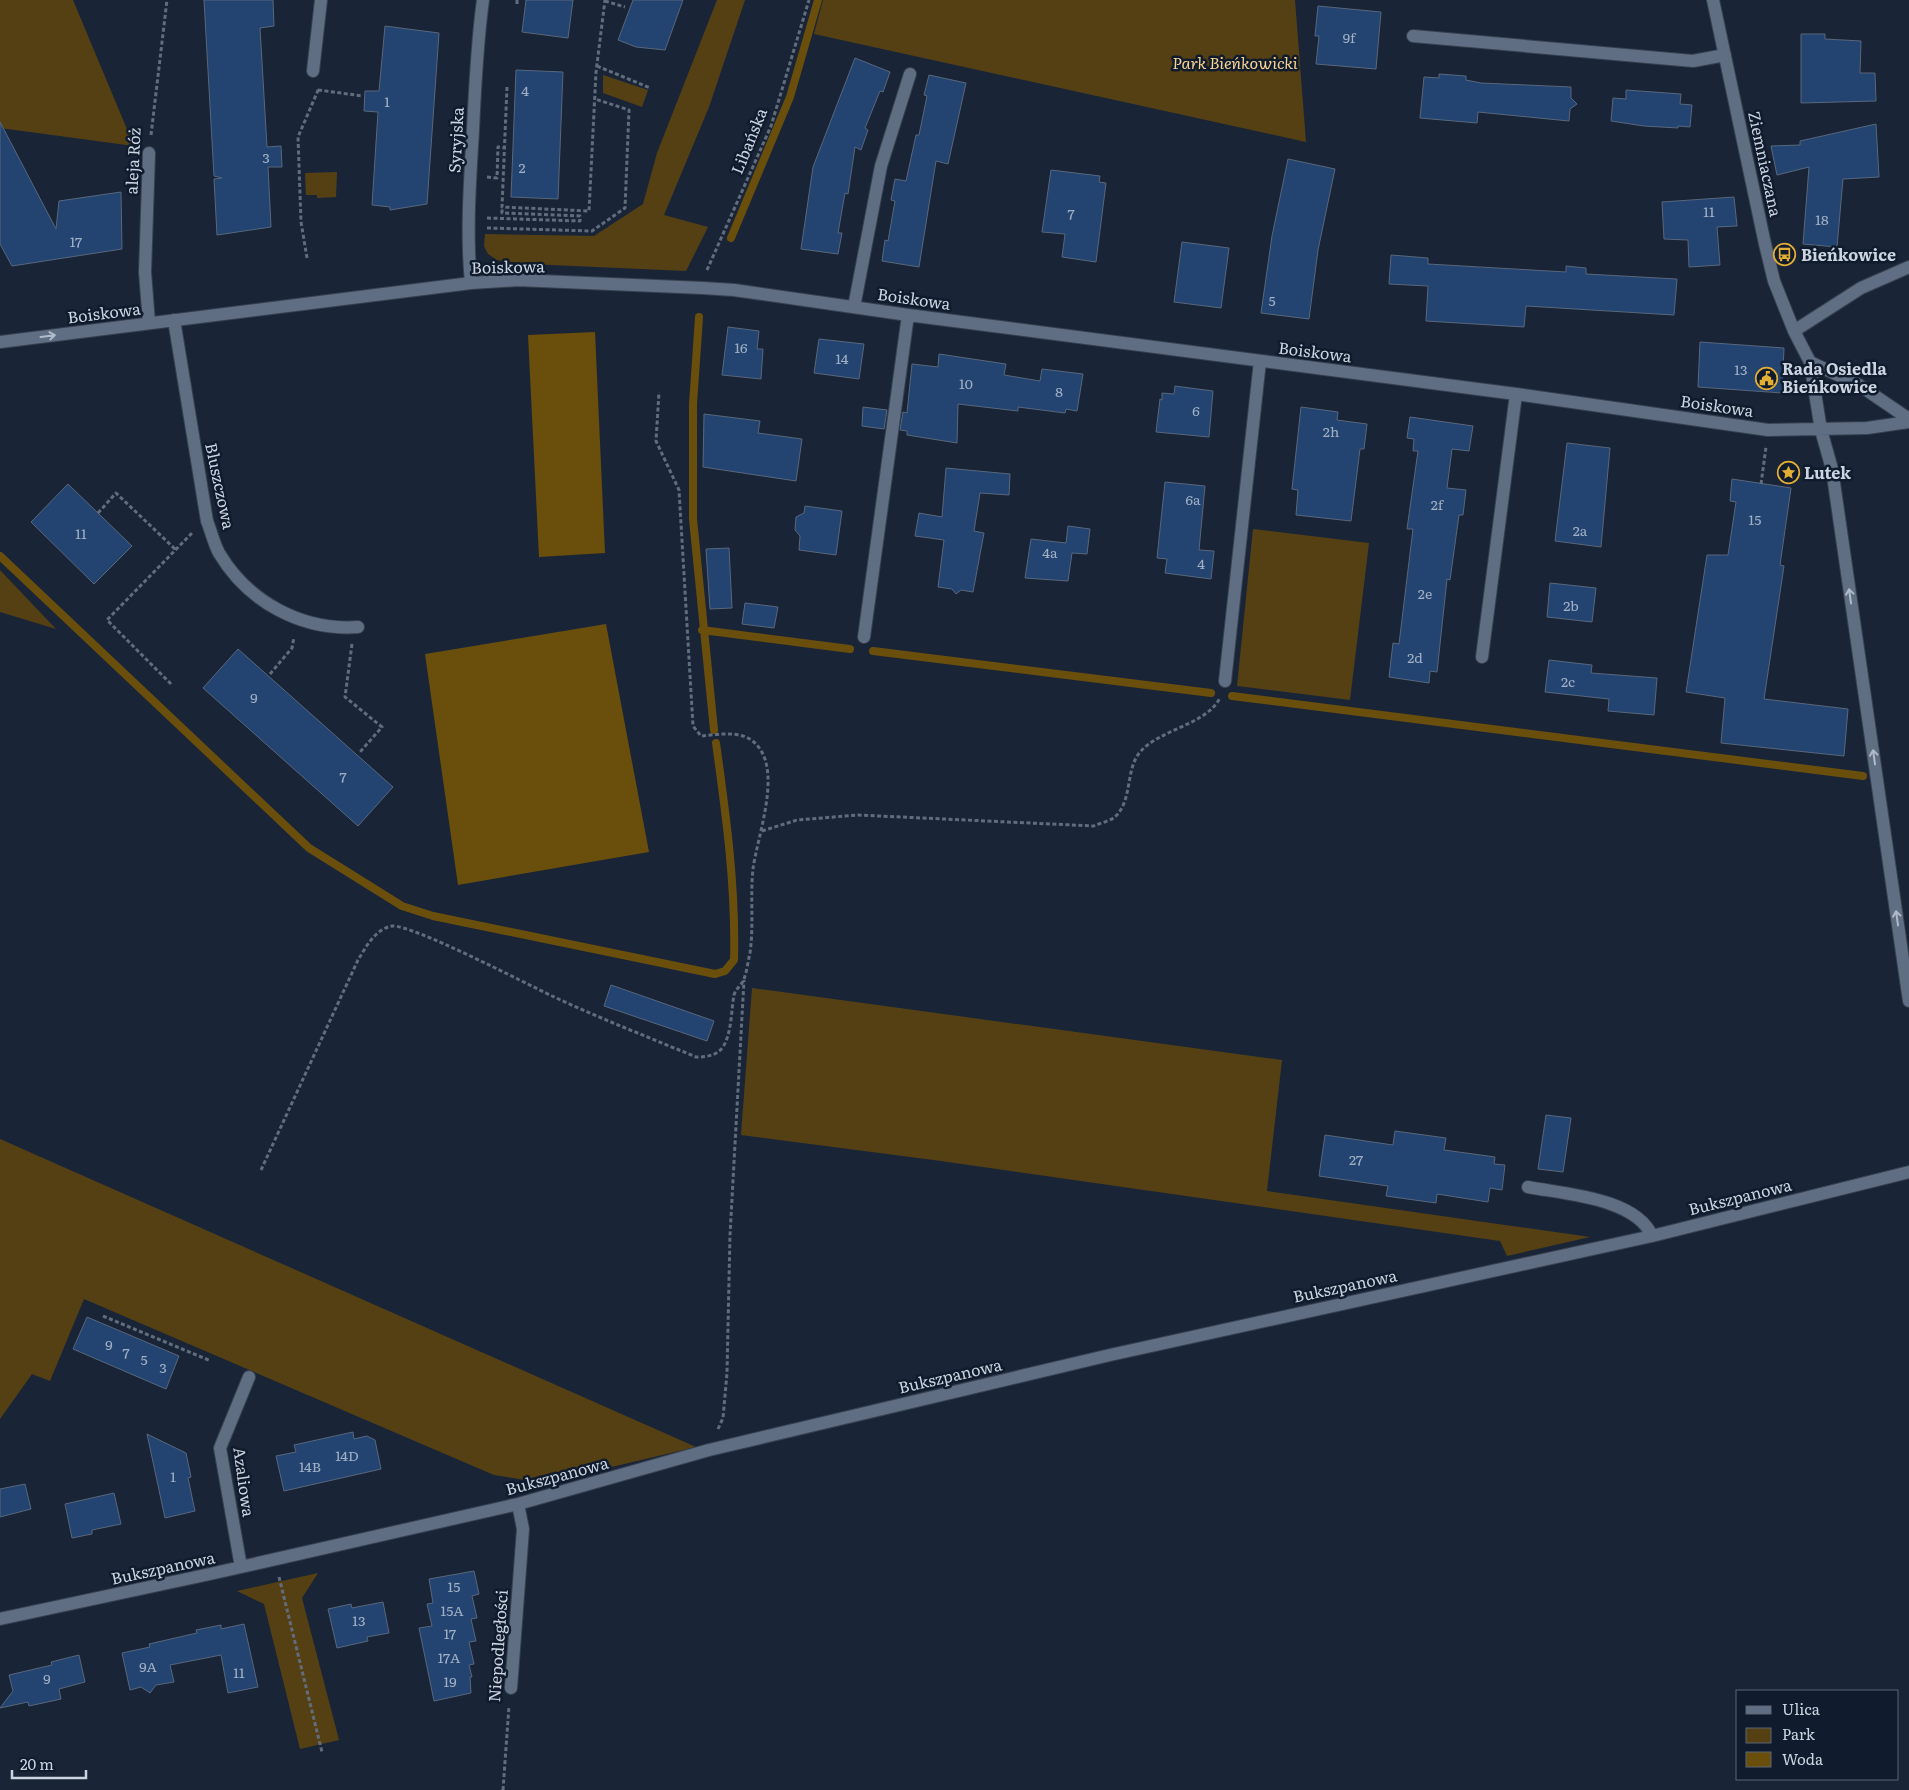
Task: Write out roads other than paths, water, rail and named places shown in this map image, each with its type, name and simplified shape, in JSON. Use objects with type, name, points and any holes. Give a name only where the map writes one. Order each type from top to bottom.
[{"type":"street","points":[[313,72],[321,0]]},
{"type":"street","name":"Syryjska","points":[[471,283],[468,228],[477,56],[483,0]]},
{"type":"street","name":"Ziemniaczana","points":[[1713,0],[1772,272],[1794,331],[1810,362],[1821,430],[1832,469],[1909,1001]]},
{"type":"street","points":[[1413,36],[1693,61],[1724,55]]},
{"type":"street","points":[[854,307],[881,166],[910,74]]},
{"type":"street","name":"aleja Róż","points":[[149,153],[145,272],[149,324]]},
{"type":"street","points":[[1794,331],[1862,288],[1909,267]]},
{"type":"street","name":"Boiskowa","points":[[0,342],[471,283],[518,280],[734,290],[908,315],[1516,394],[1768,430],[1866,428],[1909,420]]},
{"type":"street","points":[[864,637],[908,315]]},
{"type":"street","name":"Bluszczowa","points":[[174,320],[207,521],[219,552],[242,583],[260,599],[280,612],[298,619],[339,629],[358,627]]},
{"type":"street","points":[[1225,681],[1260,361]]},
{"type":"street","points":[[1810,362],[1860,385],[1909,420]]},
{"type":"street","points":[[1482,657],[1516,394]]},
{"type":"street","name":"Bukszpanowa","points":[[0,1619],[274,1560],[518,1504],[709,1450],[1110,1355],[1652,1236],[1909,1172]]},
{"type":"street","points":[[1528,1186],[1617,1204],[1647,1225],[1652,1236]]},
{"type":"street","name":"Azaliowa","points":[[241,1567],[220,1448],[249,1377]]},
{"type":"street","name":"Niepodległości","points":[[511,1688],[523,1529],[518,1504]]},
{"type":"water","points":[[595,332],[605,553],[539,557],[528,335]]},
{"type":"water","points":[[606,624],[649,852],[458,885],[425,654]]},
{"type":"waterway","points":[[731,238],[790,97],[818,0]]},
{"type":"waterway","points":[[699,317],[693,404],[693,519],[714,730]]},
{"type":"waterway","points":[[0,556],[309,848],[402,906],[433,916],[715,974],[725,971],[734,960],[732,878],[716,743]]},
{"type":"waterway","points":[[702,630],[850,649]]},
{"type":"waterway","points":[[873,651],[1211,693]]},
{"type":"waterway","points":[[1232,696],[1863,776]]},
{"type":"place","name":"Bieńkowice","points":[[1785,255]]},
{"type":"place","name":"Rada Osiedla Bieńkowice","points":[[1766,378]]},
{"type":"place","name":"Lutek","points":[[1788,473]]},
{"type":"park label","name":"Park Bieńkowicki","points":[[1235,63]]}]
